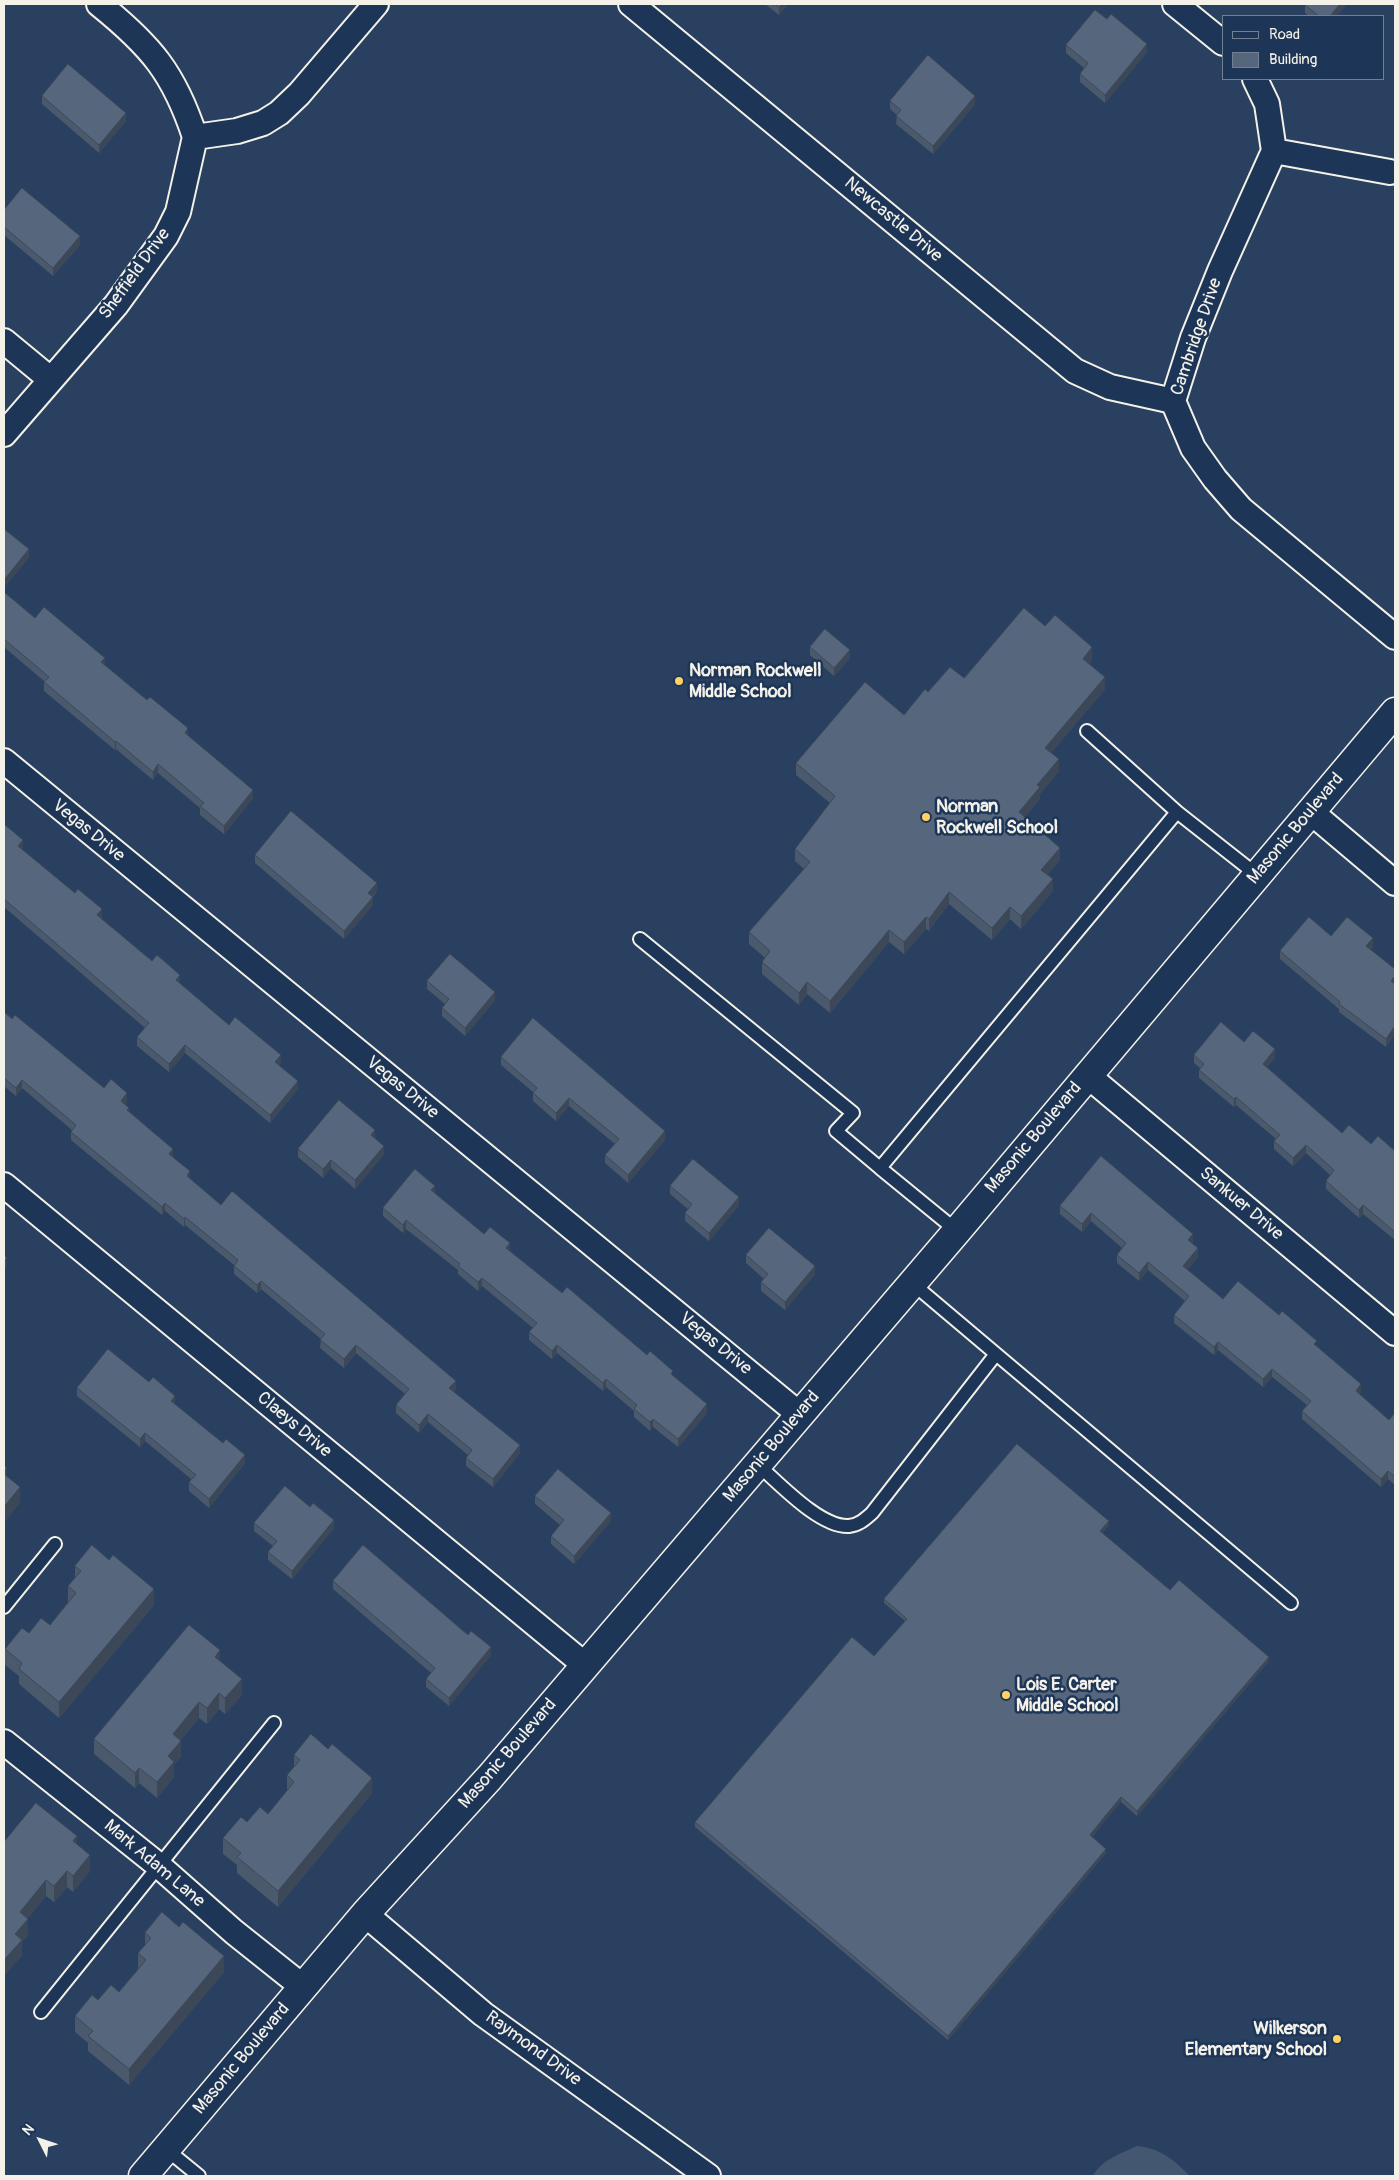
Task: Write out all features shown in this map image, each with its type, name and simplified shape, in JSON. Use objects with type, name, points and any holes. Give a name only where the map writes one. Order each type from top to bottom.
[{"type":"street","points":[[99,4],[144,44],[161,63],[185,106],[195,137],[237,131],[263,123],[279,113],[299,94],[376,4]]},
{"type":"street","name":"Newcastle Drive","points":[[631,4],[1075,370],[1093,381],[1110,387],[1174,401]]},
{"type":"street","points":[[1175,4],[1222,43]]},
{"type":"street","points":[[1255,80],[1267,104],[1274,151],[1390,172]]},
{"type":"street","name":"Sheffield Drive","points":[[4,434],[116,305],[166,236],[178,212],[195,137]]},
{"type":"street","name":"Cambridge Drive","points":[[1274,151],[1220,270],[1196,330],[1174,401],[1193,448],[1214,479],[1242,509],[1395,637]]},
{"type":"street","points":[[4,341],[50,380]]},
{"type":"street","name":"Masonic Boulevard","points":[[143,2176],[364,1914],[490,1777],[912,1284],[1395,712]]},
{"type":"street","name":"Vegas Drive","points":[[4,762],[799,1414]]},
{"type":"street","points":[[1311,812],[1395,883]]},
{"type":"street","name":"Sankuer Drive","points":[[1087,1075],[1395,1333]]},
{"type":"street","name":"Claeys Drive","points":[[4,1185],[585,1665]]},
{"type":"street","name":"Mark Adam Lane","points":[[4,1742],[158,1865],[234,1932],[302,1987]]},
{"type":"street","name":"Raymond Drive","points":[[364,1914],[483,2014],[708,2176]]},
{"type":"lane","points":[[1087,731],[1177,812],[1256,875]]},
{"type":"lane","points":[[880,1168],[1177,812]]},
{"type":"lane","points":[[640,939],[853,1113],[836,1131],[957,1231]]},
{"type":"lane","points":[[912,1284],[1291,1603]]},
{"type":"lane","points":[[757,1464],[815,1514],[832,1523],[848,1526],[863,1522],[996,1354]]},
{"type":"lane","points":[[4,1607],[55,1544]]},
{"type":"lane","points":[[41,2012],[274,1722]]},
{"type":"lane","points":[[166,2149],[199,2176]]},
{"type":"shaded area","points":[[1137,2146],[1160,2152],[1190,2176],[1093,2176],[1106,2161]]},
{"type":"building","points":[[1340,4],[1331,15],[1318,15],[1305,5]]},
{"type":"building","points":[[1095,10],[1107,19],[1111,14],[1147,44],[1105,95],[1080,74],[1088,63],[1066,45]]},
{"type":"building","points":[[928,55],[975,96],[933,146],[896,116],[901,110],[890,101]]},
{"type":"building","points":[[68,64],[126,113],[99,145],[42,96]]},
{"type":"building","points":[[22,188],[80,236],[53,268],[4,227],[4,210]]},
{"type":"building","points":[[4,529],[29,549],[4,580]]},
{"type":"building","points":[[4,592],[35,618],[44,607],[105,658],[101,662],[147,700],[150,697],[188,728],[185,733],[253,790],[224,826],[200,806],[204,803],[158,764],[153,772],[44,682],[49,677],[4,639]]},
{"type":"building","name":"Norman Rockwell School","points":[[1024,608],[1045,626],[1055,615],[1092,647],[1083,659],[1105,677],[1045,748],[1059,759],[1037,785],[1040,787],[1019,812],[1060,848],[1041,870],[1053,879],[1021,916],[1010,907],[992,928],[949,892],[929,919],[926,917],[904,942],[889,930],[830,1001],[807,982],[799,993],[762,962],[770,951],[749,932],[810,862],[795,849],[835,796],[796,763],[865,682],[904,715],[925,689],[928,692],[950,667],[964,678]]},
{"type":"building","points":[[825,629],[850,650],[834,668],[810,647]]},
{"type":"building","points":[[291,811],[377,883],[368,893],[373,897],[344,931],[255,855]]},
{"type":"building","points":[[4,824],[23,840],[18,846],[75,893],[78,889],[102,909],[97,915],[152,961],[157,955],[180,975],[176,980],[229,1025],[235,1017],[281,1055],[275,1062],[298,1081],[270,1115],[185,1045],[169,1064],[137,1037],[149,1023],[4,899]]},
{"type":"building","points":[[1309,917],[1331,936],[1347,917],[1373,938],[1366,946],[1395,969],[1395,976],[1391,981],[1395,984],[1395,1026],[1386,1039],[1339,1004],[1340,1002],[1280,951]]},
{"type":"building","points":[[450,954],[495,992],[465,1028],[442,1008],[449,999],[427,981]]},
{"type":"building","points":[[4,1012],[12,1019],[15,1015],[104,1088],[111,1079],[127,1093],[121,1101],[129,1108],[127,1110],[173,1149],[169,1154],[190,1171],[187,1176],[221,1205],[232,1191],[456,1381],[449,1388],[520,1445],[493,1479],[466,1458],[472,1450],[428,1414],[419,1425],[396,1405],[409,1389],[356,1345],[344,1359],[320,1340],[325,1334],[261,1281],[257,1285],[234,1266],[238,1260],[165,1203],[162,1207],[71,1132],[76,1125],[22,1080],[16,1088],[4,1078]]},
{"type":"building","points":[[533,1018],[665,1131],[628,1175],[605,1155],[619,1139],[569,1098],[556,1113],[533,1093],[537,1088],[501,1057]]},
{"type":"building","points":[[1221,1022],[1244,1042],[1253,1031],[1275,1049],[1263,1064],[1342,1133],[1349,1125],[1371,1144],[1378,1136],[1395,1151],[1395,1232],[1363,1205],[1359,1210],[1326,1181],[1334,1170],[1306,1145],[1293,1158],[1274,1141],[1280,1135],[1236,1097],[1234,1099],[1199,1070],[1204,1064],[1194,1055]]},
{"type":"building","points":[[339,1100],[375,1130],[371,1135],[384,1146],[355,1180],[331,1160],[323,1169],[298,1149]]},
{"type":"building","points":[[1101,1156],[1193,1234],[1188,1240],[1198,1248],[1183,1266],[1223,1299],[1238,1281],[1279,1315],[1282,1311],[1317,1341],[1314,1344],[1361,1384],[1356,1391],[1389,1420],[1395,1413],[1395,1477],[1388,1471],[1381,1479],[1302,1411],[1311,1401],[1272,1369],[1263,1379],[1218,1342],[1214,1347],[1174,1315],[1189,1296],[1148,1262],[1139,1273],[1117,1255],[1126,1243],[1091,1213],[1082,1224],[1060,1206]]},
{"type":"building","points":[[693,1159],[739,1197],[709,1233],[685,1213],[692,1204],[670,1186]]},
{"type":"building","points":[[415,1169],[435,1186],[431,1190],[484,1234],[490,1227],[510,1243],[506,1248],[562,1293],[567,1287],[647,1355],[650,1351],[673,1371],[671,1374],[707,1404],[678,1439],[653,1419],[650,1422],[634,1409],[637,1405],[606,1379],[603,1383],[557,1345],[552,1351],[529,1332],[537,1323],[482,1278],[478,1282],[458,1266],[460,1264],[406,1220],[403,1225],[383,1208]]},
{"type":"building","points":[[769,1228],[815,1266],[785,1302],[761,1282],[768,1274],[746,1255]]},
{"type":"building","points":[[108,1349],[149,1382],[153,1377],[175,1396],[171,1401],[223,1443],[226,1439],[245,1455],[209,1499],[189,1482],[196,1475],[145,1433],[140,1439],[77,1388]]},
{"type":"building","points":[[1017,1444],[1109,1521],[1100,1531],[1170,1590],[1179,1580],[1269,1657],[1137,1811],[1121,1797],[1090,1835],[1106,1849],[948,2036],[695,1822],[852,1637],[874,1656],[907,1619],[884,1599]]},
{"type":"building","points":[[558,1469],[611,1513],[574,1556],[551,1536],[564,1520],[535,1496]]},
{"type":"building","points":[[4,1474],[20,1487],[4,1507]]},
{"type":"building","points":[[285,1486],[310,1507],[313,1503],[334,1520],[292,1571],[268,1552],[277,1541],[254,1523]]},
{"type":"building","points":[[92,1545],[109,1560],[113,1555],[154,1589],[59,1702],[19,1669],[22,1663],[5,1649],[22,1628],[29,1633],[41,1618],[50,1625],[76,1593],[68,1586],[81,1571],[75,1566]]},
{"type":"building","points":[[363,1545],[468,1635],[471,1631],[491,1647],[449,1698],[426,1679],[435,1668],[333,1581]]},
{"type":"building","points":[[189,1625],[220,1650],[215,1657],[242,1679],[225,1698],[219,1693],[207,1708],[199,1702],[173,1734],[181,1741],[168,1756],[174,1762],[157,1782],[139,1768],[135,1773],[94,1739]]},
{"type":"building","points":[[311,1734],[328,1749],[332,1744],[372,1778],[278,1891],[237,1857],[241,1853],[223,1838],[241,1817],[247,1822],[260,1807],[268,1814],[294,1782],[287,1775],[300,1760],[294,1755]]},
{"type":"building","points":[[36,1803],[77,1836],[73,1841],[90,1855],[73,1876],[67,1871],[54,1886],[46,1880],[20,1912],[28,1919],[15,1934],[22,1940],[4,1960],[4,1842]]},
{"type":"building","points":[[162,1912],[179,1927],[183,1922],[224,1956],[129,2069],[88,2036],[93,2031],[75,2016],[92,1995],[98,2000],[111,1985],[119,1992],[146,1960],[138,1953],[151,1938],[145,1933]]},
{"type":"place","name":"Norman Rockwell Middle School","points":[[679,681]]},
{"type":"place","name":"Norman Rockwell School","points":[[926,817]]},
{"type":"place","name":"Lois E. Carter Middle School","points":[[1006,1695]]},
{"type":"place","name":"Wilkerson Elementary School","points":[[1337,2039]]}]
